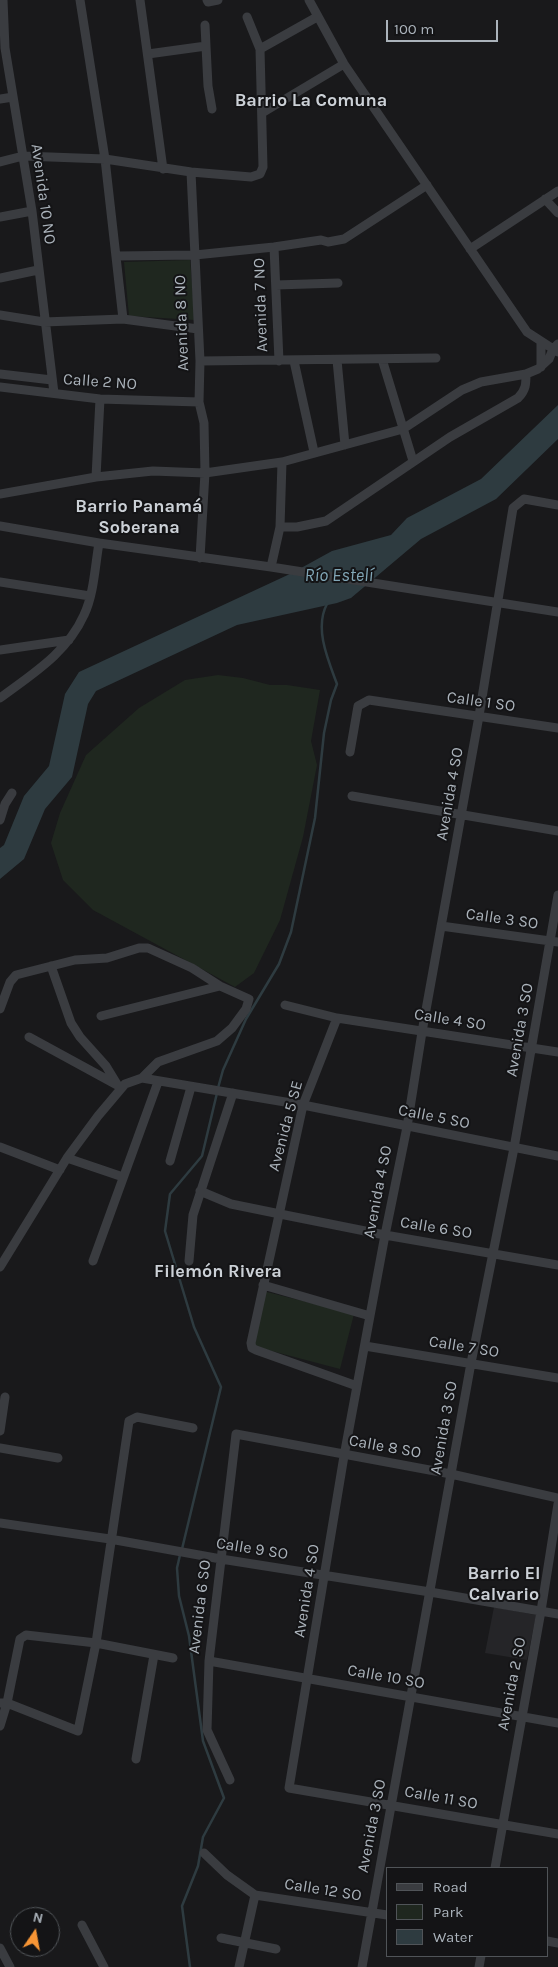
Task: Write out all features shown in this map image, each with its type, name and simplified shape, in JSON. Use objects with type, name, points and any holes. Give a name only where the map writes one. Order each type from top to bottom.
[{"type":"street","name":"Avenida 10 NO","points":[[3,0],[2,48],[13,97],[32,211],[54,393]]},
{"type":"street","points":[[80,0],[105,159],[123,319]]},
{"type":"street","points":[[140,0],[163,168]]},
{"type":"street","points":[[206,0],[208,2],[218,0]]},
{"type":"street","points":[[0,494],[96,477],[153,471],[205,473],[282,462],[403,429],[462,390],[481,382],[526,374],[541,367],[556,349],[541,342],[527,332],[344,64],[309,0]]},
{"type":"street","points":[[0,162],[23,156],[105,159],[191,172],[252,177],[260,174],[263,167],[260,49],[247,17]]},
{"type":"street","points":[[260,49],[317,17]]},
{"type":"street","points":[[205,25],[208,86],[212,109]]},
{"type":"street","points":[[148,54],[206,46]]},
{"type":"street","points":[[262,113],[344,64]]},
{"type":"street","points":[[0,100],[13,97]]},
{"type":"street","name":"Avenida 8 NO","points":[[191,172],[200,361],[199,402],[204,423],[205,473],[200,558]]},
{"type":"street","points":[[117,256],[195,255],[344,239],[427,185]]},
{"type":"street","points":[[470,249],[558,190]]},
{"type":"street","points":[[545,199],[558,213]]},
{"type":"street","points":[[0,217],[32,211]]},
{"type":"street","name":"Avenida 7 NO","points":[[274,247],[279,361]]},
{"type":"street","points":[[0,278],[38,270]]},
{"type":"street","points":[[276,285],[338,283]]},
{"type":"street","points":[[0,315],[44,322],[123,319],[198,329]]},
{"type":"street","points":[[541,342],[541,367]]},
{"type":"street","points":[[200,361],[436,358]]},
{"type":"street","points":[[382,359],[413,461]]},
{"type":"street","points":[[294,360],[314,452]]},
{"type":"street","points":[[337,360],[345,445]]},
{"type":"street","points":[[0,374],[52,380]]},
{"type":"street","points":[[280,527],[296,527],[326,522],[450,436],[518,398],[526,386],[526,374]]},
{"type":"street","name":"Calle 2 NO","points":[[0,387],[100,399],[199,402]]},
{"type":"street","points":[[96,477],[100,399]]},
{"type":"street","points":[[273,568],[280,527],[282,462]]},
{"type":"street","name":"Avenida 4 SO","points":[[289,1788],[344,1456],[407,1126],[479,716],[513,508],[524,499],[558,505]]},
{"type":"street","points":[[0,526],[99,543],[558,612]]},
{"type":"street","points":[[0,698],[45,666],[69,640],[85,614],[99,543]]},
{"type":"street","points":[[0,582],[90,596]]},
{"type":"street","points":[[0,650],[69,640]]},
{"type":"street","name":"Calle 1 SO","points":[[350,752],[358,706],[369,700],[558,728]]},
{"type":"street","points":[[0,820],[5,804],[12,793]]},
{"type":"street","points":[[352,796],[558,831]]},
{"type":"street","name":"Avenida 3 SO","points":[[362,1967],[370,1912],[471,1364],[554,941],[558,895]]},
{"type":"street","name":"Calle 3 SO","points":[[442,926],[554,941]]},
{"type":"street","points":[[0,1009],[10,982],[16,975],[74,960],[107,958],[139,948],[148,948],[192,968],[220,986],[249,1000],[246,1009],[232,1028],[217,1041],[158,1062],[142,1078],[119,1087],[67,1158],[0,1268]]},
{"type":"street","points":[[51,966],[71,1023],[80,1037],[106,1066],[119,1087]]},
{"type":"street","points":[[101,1016],[220,986]]},
{"type":"street","name":"Calle 4 SO","points":[[286,1005],[337,1018],[558,1052]]},
{"type":"street","name":"Avenida 5 SE","points":[[337,1018],[303,1105],[251,1343],[252,1348],[357,1386]]},
{"type":"street","points":[[29,1037],[119,1087]]},
{"type":"street","name":"Calle 5 SO","points":[[142,1078],[303,1105],[558,1156]]},
{"type":"street","points":[[93,1261],[158,1082]]},
{"type":"street","points":[[170,1161],[191,1086]]},
{"type":"street","points":[[189,1261],[193,1215],[233,1093]]},
{"type":"street","points":[[0,1147],[60,1170]]},
{"type":"street","points":[[67,1158],[123,1177]]},
{"type":"street","name":"Calle 6 SO","points":[[200,1191],[232,1204],[280,1214],[385,1235],[558,1265]]},
{"type":"street","points":[[263,1285],[370,1316]]},
{"type":"street","name":"Calle 7 SO","points":[[365,1346],[558,1378]]},
{"type":"street","points":[[0,1430],[5,1397]]},
{"type":"street","points":[[4,1703],[78,1731],[96,1643],[129,1421],[137,1417],[192,1428]]},
{"type":"street","name":"Calle 8 SO","points":[[236,1434],[344,1456],[451,1474],[558,1498]]},
{"type":"street","name":"Avenida 6 SO","points":[[230,1780],[207,1730],[209,1661],[236,1434]]},
{"type":"street","points":[[0,1448],[58,1458]]},
{"type":"street","name":"Avenida 2 SO","points":[[495,1867],[541,1611],[558,1504]]},
{"type":"street","name":"Calle 9 SO","points":[[0,1523],[110,1539],[222,1560],[558,1614]]},
{"type":"street","points":[[0,1726],[20,1639],[26,1635],[96,1643],[173,1658]]},
{"type":"street","points":[[136,1758],[154,1655]]},
{"type":"street","name":"Calle 10 SO","points":[[209,1661],[558,1723]]},
{"type":"street","name":"Calle 11 SO","points":[[289,1788],[558,1834]]},
{"type":"street","name":"Calle 12 SO","points":[[204,1853],[227,1875],[255,1895],[386,1915]]},
{"type":"street","points":[[239,1967],[255,1895]]},
{"type":"street","points":[[82,1925],[104,1967]]},
{"type":"street","points":[[221,1938],[276,1949]]},
{"type":"street","points":[[0,1948],[10,1967]]},
{"type":"shaded area","points":[[494,1607],[536,1615],[527,1660],[485,1653]]},
{"type":"green space","points":[[190,260],[195,320],[129,316],[124,262]]},
{"type":"green space","points":[[218,675],[243,678],[270,685],[287,685],[320,690],[311,741],[317,765],[303,837],[280,920],[254,973],[235,987],[93,910],[63,880],[51,843],[60,813],[86,755],[139,708],[185,680]]},
{"type":"green space","points":[[263,1291],[354,1314],[340,1369],[249,1345]]},
{"type":"water","name":"Río Estelí","points":[[558,405],[558,439],[496,499],[421,539],[351,598],[337,603],[237,625],[96,691],[88,704],[72,777],[45,809],[24,859],[0,879],[0,848],[4,845],[24,796],[49,766],[65,694],[79,672],[292,573],[332,551],[391,535],[407,518],[481,479]]},
{"type":"waterway","points":[[218,1088],[223,1070],[246,1019],[279,964],[291,932],[315,818],[324,733],[331,700],[337,684],[326,654],[322,634],[323,613],[327,604]]},
{"type":"waterway","points":[[182,1549],[221,1387],[194,1327],[165,1231],[170,1194],[202,1156],[217,1093]]},
{"type":"waterway","points":[[180,1555],[177,1568],[179,1596],[189,1636],[203,1741],[224,1798],[203,1837],[198,1866],[182,1906],[190,1967]]},
{"type":"district","name":"Barrio La Comuna","points":[[311,101]]},
{"type":"district","name":"Barrio Panamá Soberana","points":[[139,517]]},
{"type":"district","name":"Filemón Rivera","points":[[218,1272]]},
{"type":"district","name":"Barrio El Calvario","points":[[504,1584]]}]
